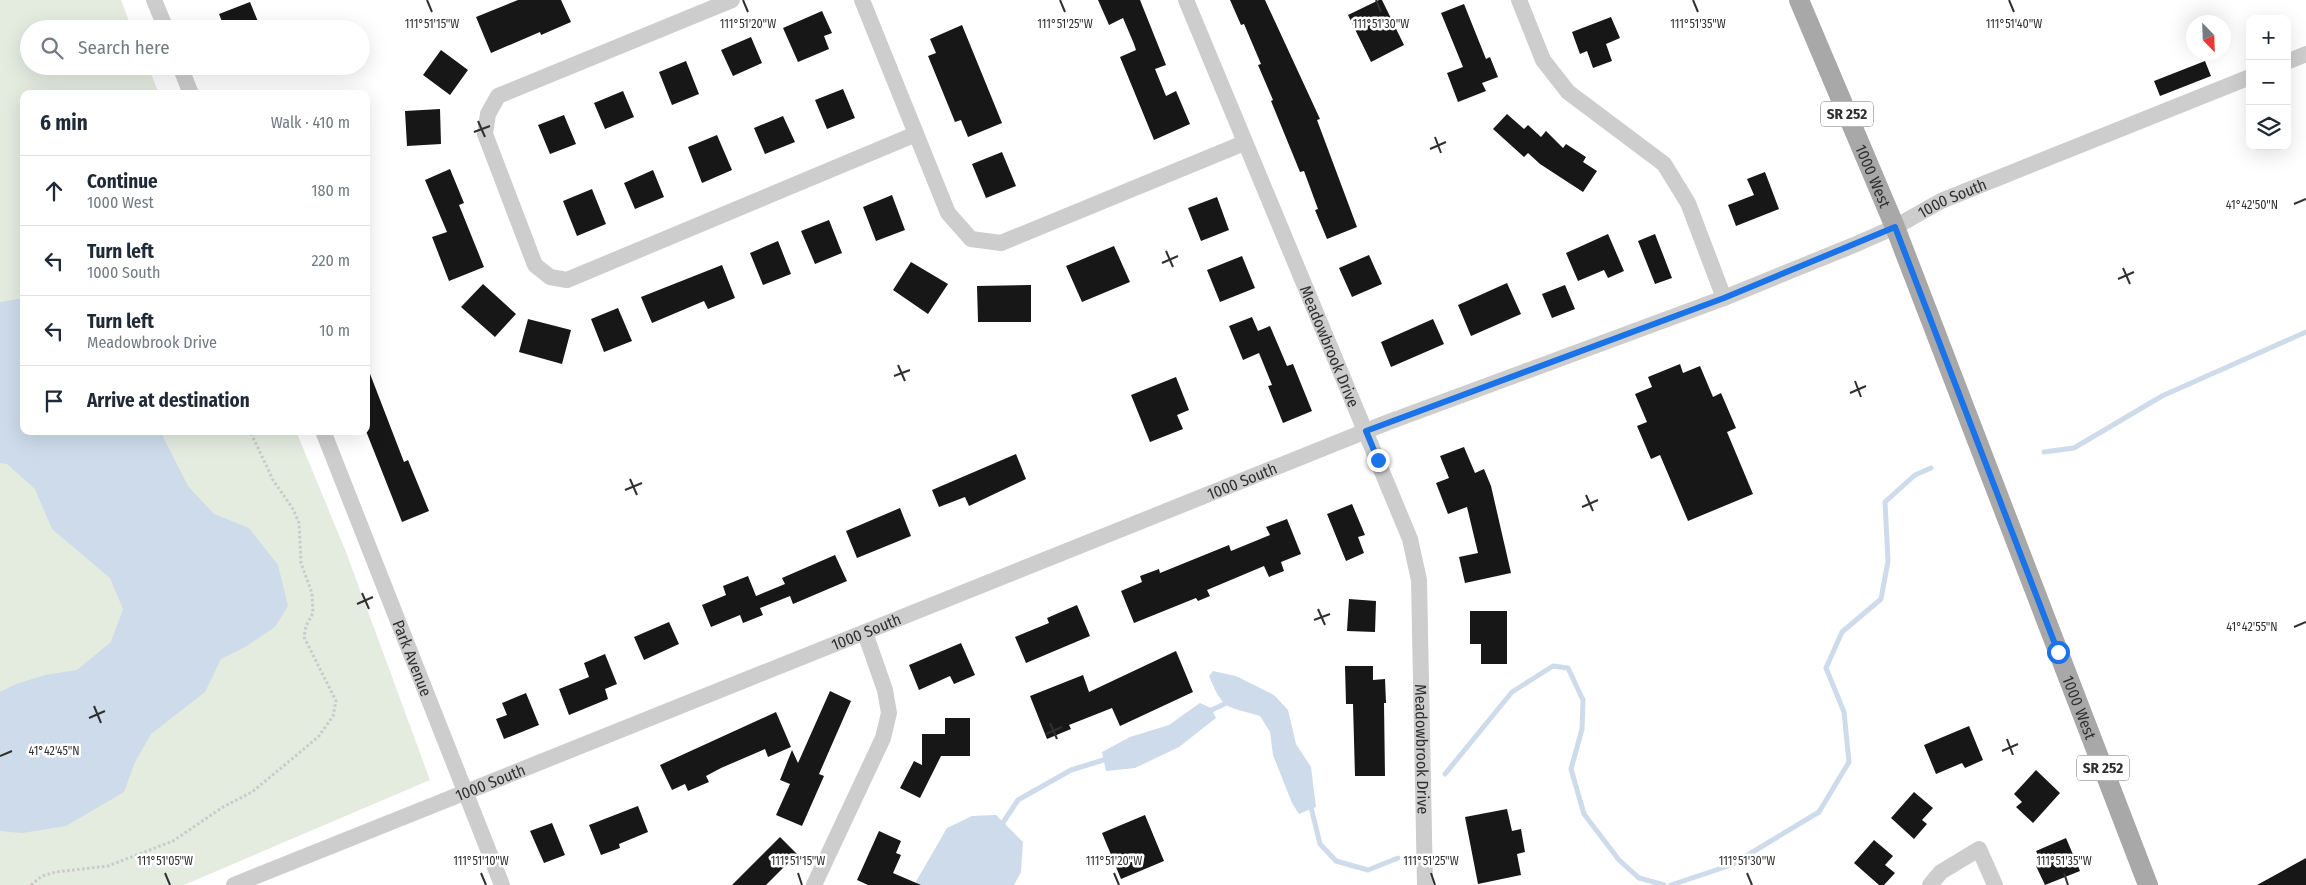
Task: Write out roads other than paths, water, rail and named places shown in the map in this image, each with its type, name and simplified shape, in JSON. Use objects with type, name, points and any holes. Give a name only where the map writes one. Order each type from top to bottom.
[{"type":"main road","name":"1000 West","points":[[1799,0],[1895,227],[2148,885]]},
{"type":"street","points":[[154,0],[162,20]]},
{"type":"street","points":[[732,0],[498,96],[488,114],[485,134],[535,265],[550,277],[568,280],[916,134]]},
{"type":"street","points":[[862,0],[948,213],[971,239],[1001,243],[1244,142]]},
{"type":"street","name":"Meadowbrook Drive","points":[[1186,0],[1410,539],[1420,580],[1425,885]]},
{"type":"street","points":[[1519,0],[1543,60],[1568,92],[1664,164],[1688,203],[1724,298]]},
{"type":"street","points":[[2291,60],[2306,54]]},
{"type":"street","points":[[184,75],[189,90]]},
{"type":"street","name":"1000 South","points":[[234,885],[1366,431],[1724,298],[1895,227],[1941,201],[2246,79]]},
{"type":"street","name":"Park Avenue","points":[[325,435],[502,885]]},
{"type":"street","points":[[814,885],[883,738],[889,713],[885,690],[865,633]]},
{"type":"street","points":[[1930,885],[1941,872],[1979,849],[1994,885]]},
{"type":"water","points":[[20,299],[20,435],[162,435],[188,486],[214,514],[249,528],[278,565],[288,606],[275,627],[245,647],[221,659],[205,692],[151,734],[135,762],[124,792],[66,826],[22,833],[0,831],[0,692],[16,684],[45,675],[77,670],[111,642],[123,609],[110,578],[52,529],[35,489],[7,464],[0,463],[0,302]]},
{"type":"water","points":[[1213,671],[1236,676],[1274,695],[1288,710],[1296,744],[1311,767],[1316,807],[1299,814],[1292,803],[1273,755],[1270,732],[1260,716],[1233,708],[1218,696],[1209,676]]},
{"type":"water","points":[[1200,703],[1211,708],[1216,718],[1179,747],[1135,768],[1106,771],[1102,752],[1130,737],[1169,725]]},
{"type":"water","points":[[996,815],[1023,842],[1021,872],[1014,885],[914,885],[947,828],[972,816]]},
{"type":"waterway","points":[[2044,452],[2074,448],[2162,396],[2306,332]]},
{"type":"waterway","points":[[1671,885],[1731,865],[1819,812],[1849,762],[1844,712],[1826,668],[1842,632],[1881,599],[1888,561],[1885,502],[1915,475],[1931,468]]},
{"type":"waterway","points":[[1445,774],[1512,692],[1553,666],[1568,668],[1583,700],[1582,729],[1571,769],[1584,814],[1619,860],[1639,878],[1664,885]]},
{"type":"waterway","points":[[1207,712],[1231,701]]},
{"type":"waterway","points":[[1000,827],[1018,800],[1071,770],[1110,758]]},
{"type":"waterway","points":[[1310,803],[1320,844],[1336,861],[1368,870],[1398,858]]}]
